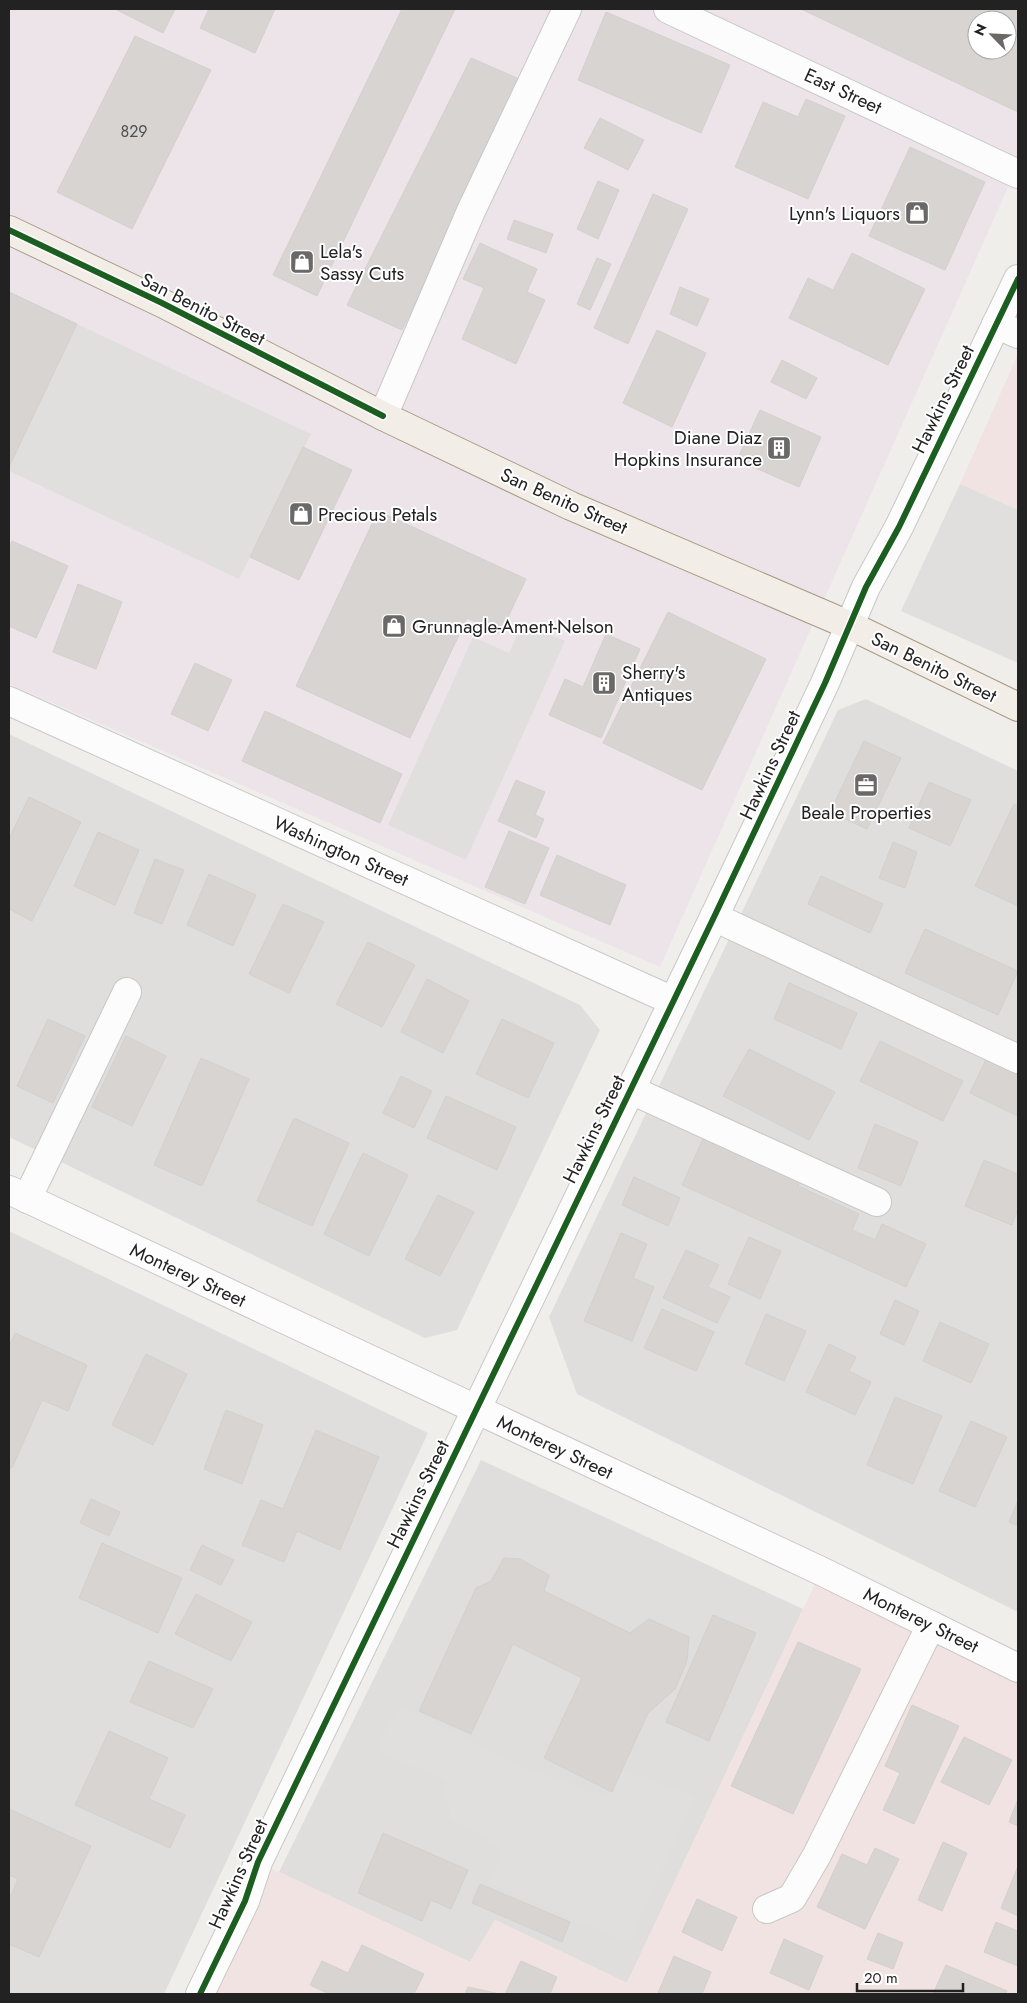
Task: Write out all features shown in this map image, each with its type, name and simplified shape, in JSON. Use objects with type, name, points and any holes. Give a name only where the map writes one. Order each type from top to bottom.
[{"type":"main road","name":"San Benito Street","points":[[9,230],[162,303],[383,416],[571,506],[851,626],[1018,708]]},
{"type":"street","points":[[383,416],[471,211],[566,9]]},
{"type":"street","name":"East Street","points":[[668,9],[1018,174]]},
{"type":"street","name":"Hawkins Street","points":[[200,1994],[244,1900],[258,1862],[714,916],[851,626],[866,587],[1007,329],[1018,279]]},
{"type":"street","name":"Washington Street","points":[[9,702],[673,1001]]},
{"type":"street","points":[[714,916],[1018,1060]]},
{"type":"street","points":[[18,1194],[127,992]]},
{"type":"street","points":[[630,1089],[877,1202]]},
{"type":"street","name":"Monterey Street","points":[[18,1194],[821,1571],[1018,1668]]},
{"type":"street","points":[[768,1909],[792,1898],[812,1864],[930,1625]]},
{"type":"shaded area","points":[[9,9],[1018,9],[1018,165],[660,967],[9,684]]},
{"type":"shaded area","points":[[77,324],[311,434],[239,579],[9,471],[9,467]]},
{"type":"shaded area","points":[[1018,354],[1018,510],[960,484]]},
{"type":"shaded area","points":[[960,484],[1018,510],[1018,663],[901,611]]},
{"type":"shaded area","points":[[523,622],[565,641],[466,860],[388,825],[473,637],[509,653]]},
{"type":"shaded area","points":[[866,699],[1018,771],[1018,1612],[577,1394],[549,1317],[838,710]]},
{"type":"shaded area","points":[[9,734],[580,1005],[600,1030],[457,1330],[425,1338],[9,1137]]},
{"type":"shaded area","points":[[9,1231],[428,1433],[164,1994],[9,1994]]},
{"type":"shaded area","points":[[481,1460],[803,1609],[627,1983],[495,1920],[470,1962],[279,1872]]},
{"type":"shaded area","points":[[821,1571],[1018,1668],[1018,1994],[197,1994],[258,1862],[470,1962],[495,1920],[627,1983]]},
{"type":"shaded area","points":[[400,1706],[521,1767],[608,1797],[623,1769],[694,1797],[629,1943],[489,1883],[504,1849],[451,1819],[444,1780],[377,1750]]},
{"type":"building","points":[[115,9],[175,9],[163,33]]},
{"type":"building","points":[[209,9],[275,9],[255,53],[200,28]]},
{"type":"building","points":[[402,9],[455,9],[317,296],[273,275]]},
{"type":"building","points":[[801,9],[1018,9],[1018,112]]},
{"type":"building","points":[[606,12],[730,65],[701,133],[578,80]]},
{"type":"building","points":[[135,36],[211,70],[132,229],[57,192]]},
{"type":"building","points":[[471,58],[524,81],[402,330],[347,305]]},
{"type":"building","points":[[806,99],[845,116],[808,199],[735,167],[763,102],[798,117]]},
{"type":"building","points":[[600,118],[644,140],[628,170],[584,148]]},
{"type":"building","points":[[910,147],[985,182],[945,270],[869,236]]},
{"type":"building","points":[[598,181],[619,190],[598,239],[577,229]]},
{"type":"building","points":[[653,194],[688,209],[628,344],[594,328]]},
{"type":"building","points":[[514,220],[553,234],[546,253],[507,239]]},
{"type":"building","points":[[480,243],[537,269],[527,292],[545,300],[516,364],[462,339],[484,288],[463,279]]},
{"type":"building","points":[[852,253],[925,289],[888,365],[789,318],[808,278],[833,290]]},
{"type":"building","points":[[597,258],[611,264],[590,310],[577,304]]},
{"type":"building","points":[[680,287],[709,299],[697,326],[670,314]]},
{"type":"building","points":[[9,292],[77,324],[9,467]]},
{"type":"building","points":[[657,330],[706,353],[672,427],[623,403]]},
{"type":"building","points":[[782,360],[817,378],[806,399],[771,382]]},
{"type":"building","name":"Diane Diaz Hopkins Insurance","points":[[760,410],[821,437],[799,487],[737,460]]},
{"type":"building","name":"Precious Petals","points":[[303,447],[352,470],[299,580],[250,557]]},
{"type":"building","name":"Grunnagle-Ament-Nelson","points":[[378,511],[526,579],[500,634],[467,618],[410,738],[296,686]]},
{"type":"building","points":[[12,541],[68,566],[36,638],[9,626],[9,549]]},
{"type":"building","points":[[78,584],[122,602],[96,669],[53,652]]},
{"type":"building","points":[[668,612],[766,659],[702,790],[603,743]]},
{"type":"building","name":"Sherry's Antiques","points":[[606,634],[640,649],[601,738],[549,715],[565,679],[583,687]]},
{"type":"building","points":[[195,663],[232,680],[208,731],[171,714]]},
{"type":"building","points":[[265,711],[402,774],[380,823],[242,761]]},
{"type":"building","name":"Beale Properties","points":[[864,741],[901,758],[867,829],[830,812]]},
{"type":"building","points":[[516,780],[545,792],[535,815],[544,819],[536,838],[498,821]]},
{"type":"building","points":[[929,782],[971,800],[950,846],[909,828]]},
{"type":"building","points":[[29,797],[81,822],[32,921],[9,909],[9,839]]},
{"type":"building","points":[[1014,804],[1018,806],[1018,906],[975,886]]},
{"type":"building","points":[[509,831],[549,848],[525,904],[485,887]]},
{"type":"building","points":[[98,832],[139,850],[115,905],[74,886]]},
{"type":"building","points":[[893,842],[917,852],[905,888],[879,878]]},
{"type":"building","points":[[557,855],[626,885],[610,925],[540,895]]},
{"type":"building","points":[[155,859],[184,870],[162,924],[134,913]]},
{"type":"building","points":[[209,874],[256,895],[233,946],[187,925]]},
{"type":"building","points":[[821,876],[883,904],[870,933],[808,904]]},
{"type":"building","points":[[283,904],[324,922],[289,993],[249,974]]},
{"type":"building","points":[[925,929],[1018,971],[998,1015],[905,973]]},
{"type":"building","points":[[368,942],[415,965],[382,1027],[336,1004]]},
{"type":"building","points":[[427,979],[469,1001],[443,1053],[401,1032]]},
{"type":"building","points":[[789,983],[857,1013],[841,1049],[774,1019]]},
{"type":"building","points":[[48,1019],[85,1036],[53,1103],[17,1086]]},
{"type":"building","points":[[502,1019],[554,1043],[528,1098],[476,1074]]},
{"type":"building","points":[[126,1036],[166,1056],[132,1126],[92,1107]]},
{"type":"building","points":[[880,1041],[963,1081],[943,1121],[860,1081]]},
{"type":"building","points":[[749,1049],[835,1092],[809,1140],[723,1096]]},
{"type":"building","points":[[990,1051],[1018,1064],[1018,1116],[970,1093]]},
{"type":"building","points":[[201,1058],[249,1079],[202,1186],[154,1165]]},
{"type":"building","points":[[401,1076],[432,1091],[414,1128],[383,1113]]},
{"type":"building","points":[[446,1096],[516,1127],[497,1170],[427,1138]]},
{"type":"building","points":[[294,1118],[349,1143],[312,1226],[257,1201]]},
{"type":"building","points":[[875,1124],[918,1142],[901,1186],[858,1168]]},
{"type":"building","points":[[704,1137],[800,1181],[798,1186],[859,1214],[852,1230],[875,1240],[882,1224],[926,1244],[906,1287],[682,1185]]},
{"type":"building","points":[[363,1153],[408,1175],[369,1256],[324,1234]]},
{"type":"building","points":[[984,1160],[1018,1174],[1018,1209],[1012,1225],[965,1206]]},
{"type":"building","points":[[634,1177],[680,1198],[668,1226],[622,1205]]},
{"type":"building","points":[[438,1195],[474,1212],[440,1276],[405,1259]]},
{"type":"building","points":[[621,1233],[647,1244],[633,1278],[654,1287],[632,1341],[584,1321]]},
{"type":"building","points":[[749,1237],[781,1251],[760,1299],[728,1284]]},
{"type":"building","points":[[686,1250],[719,1265],[708,1287],[730,1297],[717,1323],[663,1298]]},
{"type":"building","points":[[895,1300],[919,1311],[904,1345],[880,1334]]},
{"type":"building","points":[[662,1309],[714,1332],[696,1371],[644,1348]]},
{"type":"building","points":[[766,1314],[806,1331],[784,1381],[745,1364]]},
{"type":"building","points":[[940,1322],[989,1344],[971,1383],[923,1361]]},
{"type":"building","points":[[15,1333],[87,1365],[68,1411],[42,1400],[12,1468],[9,1466],[9,1347]]},
{"type":"building","points":[[829,1344],[856,1357],[849,1371],[871,1382],[855,1415],[806,1392]]},
{"type":"building","points":[[146,1354],[187,1374],[153,1445],[112,1425]]},
{"type":"building","points":[[895,1397],[942,1416],[913,1484],[867,1465]]},
{"type":"building","points":[[226,1410],[263,1425],[242,1484],[204,1469]]},
{"type":"building","points":[[971,1421],[1007,1437],[975,1507],[939,1491]]},
{"type":"building","points":[[316,1430],[379,1457],[340,1550],[297,1531],[284,1562],[242,1545],[261,1500],[283,1509]]},
{"type":"building","points":[[91,1499],[120,1512],[109,1536],[80,1523]]},
{"type":"building","points":[[1018,1500],[1018,1526],[1009,1522]]},
{"type":"building","points":[[102,1543],[182,1578],[158,1633],[79,1598]]},
{"type":"building","points":[[202,1545],[234,1560],[221,1585],[190,1570]]},
{"type":"building","points":[[504,1558],[520,1559],[549,1575],[544,1591],[630,1633],[649,1619],[689,1637],[687,1661],[675,1689],[648,1713],[612,1792],[544,1758],[582,1678],[513,1644],[471,1734],[419,1711],[476,1588],[491,1581]]},
{"type":"building","points":[[196,1594],[252,1622],[231,1661],[175,1634]]},
{"type":"building","points":[[713,1615],[756,1633],[709,1741],[666,1722]]},
{"type":"building","points":[[798,1642],[861,1669],[793,1814],[731,1786]]},
{"type":"building","points":[[149,1661],[213,1689],[193,1728],[130,1702]]},
{"type":"building","points":[[912,1705],[959,1726],[914,1824],[883,1810],[900,1773],[885,1766]]},
{"type":"building","points":[[109,1731],[168,1758],[149,1799],[185,1815],[170,1848],[75,1805]]},
{"type":"building","points":[[964,1737],[1012,1760],[989,1805],[941,1782]]},
{"type":"building","points":[[1018,1799],[1018,1826],[1009,1822]]},
{"type":"building","points":[[9,1809],[91,1846],[39,1957],[9,1944],[9,1900],[18,1879],[9,1875]]},
{"type":"building","points":[[383,1833],[468,1870],[451,1909],[431,1900],[422,1921],[358,1893]]},
{"type":"building","points":[[943,1842],[967,1853],[942,1911],[918,1900]]},
{"type":"building","points":[[875,1848],[899,1859],[865,1929],[817,1907],[842,1854],[867,1865]]},
{"type":"building","points":[[1018,1866],[1018,1916],[1001,1908]]},
{"type":"building","points":[[480,1884],[570,1922],[562,1942],[472,1903]]},
{"type":"building","points":[[697,1899],[737,1917],[722,1951],[682,1932]]},
{"type":"building","points":[[996,1922],[1018,1931],[1018,1966],[984,1952]]},
{"type":"building","points":[[878,1933],[903,1943],[893,1969],[867,1959]]},
{"type":"building","points":[[784,1939],[823,1956],[809,1990],[770,1973]]},
{"type":"building","points":[[362,1945],[424,1974],[414,1994],[329,1994],[310,1985],[322,1961],[348,1973]]},
{"type":"building","points":[[674,1956],[711,1972],[702,1994],[658,1993]]},
{"type":"building","points":[[521,1961],[557,1977],[550,1994],[505,1994]]},
{"type":"building","points":[[946,1965],[1007,1991],[1006,1994],[933,1994]]},
{"type":"building","points":[[468,1987],[500,1994],[465,1994]]},
{"type":"cycle path","points":[[9,230],[162,303],[383,416]]},
{"type":"cycle path","points":[[200,1994],[245,1901],[258,1862],[714,917],[825,683],[866,587],[899,527],[1018,279]]},
{"type":"place","name":"Lynn's Liquors","points":[[917,213]]},
{"type":"place","name":"Lela's Sassy Cuts","points":[[302,262]]},
{"type":"place","name":"Diane Diaz Hopkins Insurance","points":[[779,448]]},
{"type":"place","name":"Precious Petals","points":[[301,514]]},
{"type":"place","name":"Grunnagle-Ament-Nelson","points":[[394,626]]},
{"type":"place","name":"Sherry's Antiques","points":[[604,683]]},
{"type":"place","name":"Beale Properties","points":[[866,785]]}]
